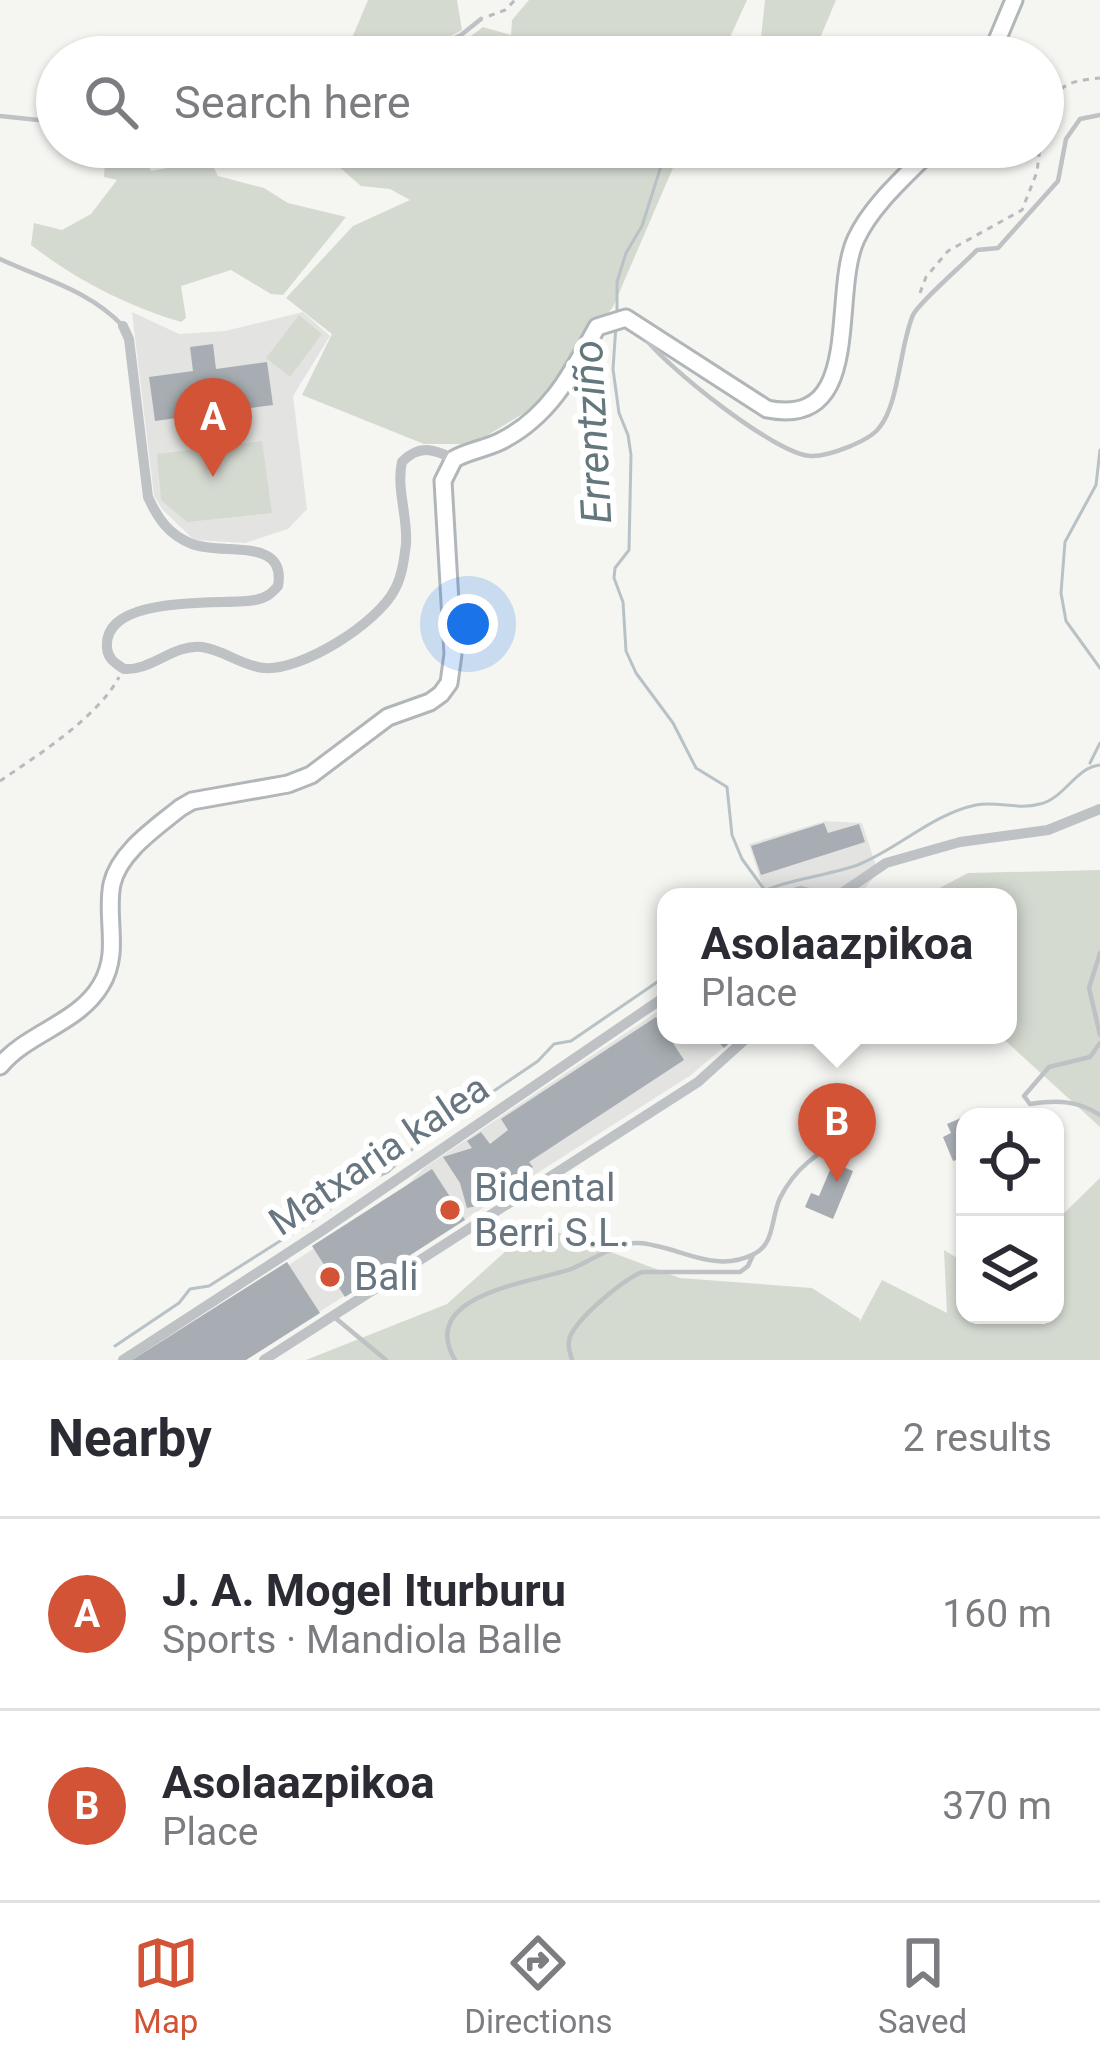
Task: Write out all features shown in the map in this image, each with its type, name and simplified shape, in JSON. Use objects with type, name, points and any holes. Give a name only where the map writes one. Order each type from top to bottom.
[{"type":"street","points":[[999,36],[1014,0]]},
{"type":"street","points":[[0,1066],[99,990],[112,953],[110,903],[117,870],[180,808],[192,801],[288,784],[311,775],[388,717],[430,703],[441,694],[449,682],[452,654],[442,481],[454,459],[499,442],[533,422],[553,402],[597,326],[626,318],[767,409],[787,413],[814,405],[831,388],[848,261],[857,236],[915,168]]},
{"type":"street","points":[[123,326],[129,339],[148,497],[158,518],[188,542],[270,555],[279,564],[280,574],[278,586],[262,599],[181,601],[131,617],[109,634],[106,644],[108,655],[124,669],[143,667],[189,647],[206,647],[264,668],[287,665],[340,640],[380,610],[402,571],[406,543],[402,462],[418,450],[430,449],[454,459]]},
{"type":"street","points":[[846,888],[886,863],[959,842],[1048,830],[1100,809]]},
{"type":"street","name":"Matxaria kalea","points":[[123,1360],[657,1002]]},
{"type":"street","points":[[264,1360],[698,1082],[740,1044]]},
{"type":"lane","points":[[459,36],[481,19]]},
{"type":"lane","points":[[1064,150],[1080,118],[1100,115]]},
{"type":"lane","points":[[0,116],[36,120]]},
{"type":"lane","points":[[640,327],[646,340],[775,445],[812,456],[875,434],[889,416],[914,312],[977,250],[998,248],[1058,182],[1061,168]]},
{"type":"lane","points":[[0,259],[47,276],[97,304],[123,326]]},
{"type":"lane","points":[[1100,952],[1089,988],[1100,1039],[1090,1057],[1049,1066],[1024,1096],[1030,1104],[1064,1101],[1100,1115]]},
{"type":"lane","points":[[455,1360],[449,1334],[457,1312],[477,1297],[577,1267],[632,1242],[719,1262],[752,1255],[766,1244],[778,1200],[796,1173],[814,1154],[846,1138],[843,1156]]},
{"type":"lane","points":[[572,1360],[568,1345],[572,1332],[628,1278],[643,1272],[740,1272],[752,1255]]},
{"type":"lane","points":[[333,1316],[386,1360]]},
{"type":"path","points":[[481,19],[505,10],[515,0]]},
{"type":"path","points":[[1064,85],[1100,78]]},
{"type":"path","points":[[914,312],[926,277],[948,251],[1022,210],[1037,168]]},
{"type":"path","points":[[0,782],[111,694],[124,669]]},
{"type":"shaded area","points":[[368,0],[457,0],[462,30],[450,36],[353,36]]},
{"type":"shaded area","points":[[529,0],[747,0],[731,36],[471,36],[483,27],[511,35],[512,20]]},
{"type":"shaded area","points":[[765,0],[836,0],[821,36],[761,36]]},
{"type":"shaded area","points":[[105,168],[214,168],[218,176],[264,188],[288,203],[346,217],[283,295],[271,294],[231,270],[181,286],[186,318],[181,322],[103,291],[31,245],[34,223],[62,230],[91,214],[117,180],[104,177]]},
{"type":"shaded area","points":[[340,168],[673,168],[613,307],[537,405],[473,444],[424,444],[302,395],[332,334],[286,298],[353,226],[410,200],[390,189],[361,186]]},
{"type":"shaded area","points":[[132,312],[179,334],[225,331],[303,312],[330,336],[293,396],[307,509],[288,529],[245,543],[194,540],[162,509],[154,496]]},
{"type":"shaded area","points":[[299,315],[322,334],[290,377],[266,358]]},
{"type":"shaded area","points":[[262,441],[272,513],[187,522],[161,500],[157,454]]},
{"type":"shaded area","points":[[825,821],[862,823],[878,872],[865,888],[763,888],[749,844]]},
{"type":"shaded area","points":[[1100,870],[1100,1127],[1009,1044],[1017,1044],[1017,888],[940,888],[968,873]]},
{"type":"shaded area","points":[[657,1012],[657,1044],[727,1044],[691,1075],[244,1360],[143,1360],[399,1193],[424,1168]]},
{"type":"shaded area","points":[[1100,1178],[1100,1360],[306,1360],[447,1304],[536,1224],[680,1278],[812,1288],[860,1319],[859,1323],[882,1280],[947,1313],[944,1250],[956,1257],[956,1324],[1064,1324],[1064,1213]]},
{"type":"building","points":[[213,344],[216,369],[267,362],[273,405],[155,421],[149,377],[193,371],[190,347]]},
{"type":"building","points":[[824,823],[828,833],[859,824],[865,842],[761,875],[751,846]]},
{"type":"building","points":[[656,1017],[657,1044],[674,1044],[684,1060],[529,1162],[533,1167],[487,1204],[467,1208],[460,1183],[443,1157],[472,1148],[467,1141],[481,1132],[490,1144],[508,1130],[501,1119]]},
{"type":"building","points":[[956,1120],[953,1161],[943,1137],[951,1133],[947,1124]]},
{"type":"building","points":[[833,1163],[853,1171],[833,1219],[805,1207],[811,1193],[819,1196]]},
{"type":"building","points":[[432,1169],[465,1220],[345,1297],[312,1246]]},
{"type":"building","points":[[287,1262],[320,1313],[246,1360],[132,1360]]},
{"type":"waterway","name":"Errentziño","points":[[617,315],[617,282],[660,168]]},
{"type":"waterway","name":"Errentziño","points":[[616,325],[613,369],[631,455],[629,550],[615,568],[614,578],[623,602],[626,651],[696,768],[727,787],[732,835],[763,888]]},
{"type":"waterway","points":[[1100,450],[1096,485],[1065,542],[1061,593],[1066,621],[1100,668]]},
{"type":"waterway","points":[[1090,763],[1100,743]]},
{"type":"waterway","points":[[772,888],[860,864],[960,809],[1049,801],[1084,771],[1100,765]]},
{"type":"waterway","points":[[115,1346],[179,1303],[190,1289],[209,1286],[329,1210],[344,1183],[388,1172],[423,1139],[538,1061],[554,1044],[571,1041],[657,982]]},
{"type":"place","name":"J. A. Mogel Iturburu","points":[[213,477]]},
{"type":"place","name":"Asolaazpikoa","points":[[837,1182]]},
{"type":"place","name":"Bidental Berri S.L.","points":[[450,1210]]},
{"type":"place","name":"Bali","points":[[330,1277]]}]
